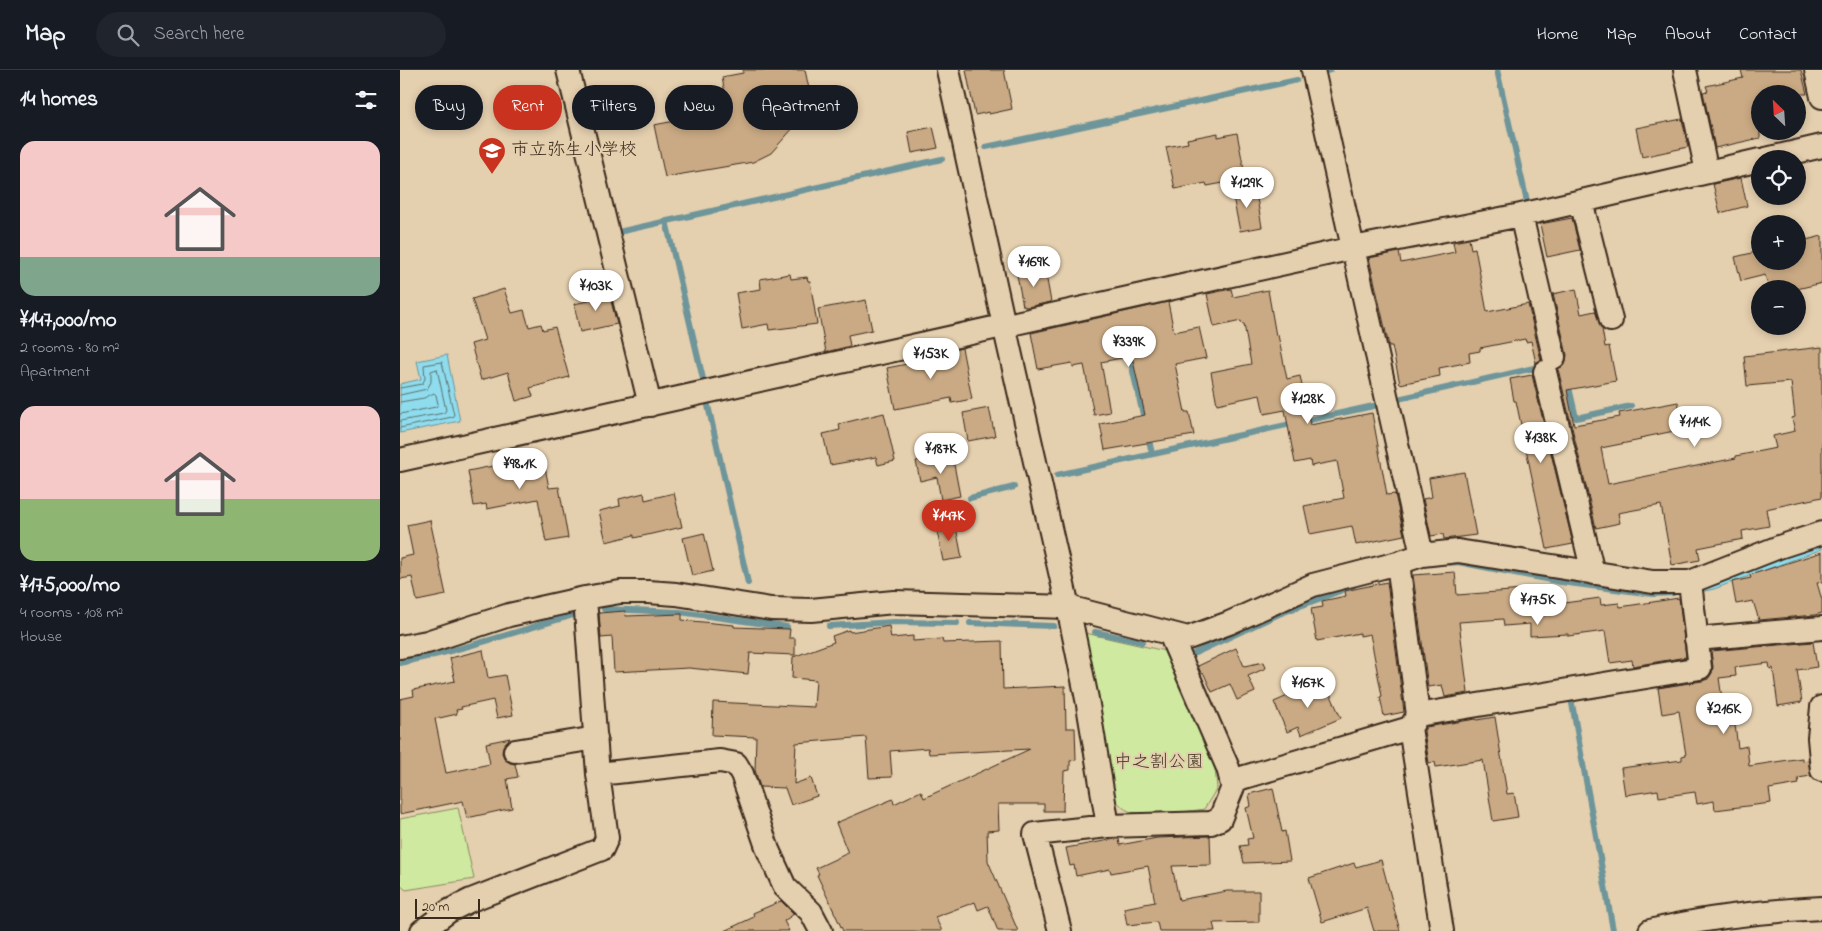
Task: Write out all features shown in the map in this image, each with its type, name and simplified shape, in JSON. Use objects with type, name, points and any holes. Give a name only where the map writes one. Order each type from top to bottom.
[{"type":"street","points":[[568,70],[650,405]]},
{"type":"street","points":[[948,70],[1068,606],[1087,699],[1108,826]]},
{"type":"street","points":[[1313,70],[1422,554]]},
{"type":"street","points":[[1685,70],[1707,172]]},
{"type":"street","points":[[1816,70],[1822,97]]},
{"type":"street","points":[[1805,150],[1822,146]]},
{"type":"street","points":[[400,460],[1353,248],[1521,215],[1751,162]]},
{"type":"street","points":[[1581,201],[1610,320]]},
{"type":"street","points":[[1521,215],[1593,573]]},
{"type":"street","points":[[400,647],[427,642],[509,615],[620,592],[676,594],[771,609],[820,609],[894,602],[1068,606],[1188,638],[1229,623],[1313,585],[1398,563],[1422,554],[1458,551],[1653,582],[1690,582],[1822,532]]},
{"type":"street","points":[[1398,563],[1414,721],[1442,931]]},
{"type":"street","points":[[1231,781],[1414,721],[1700,668],[1690,582]]},
{"type":"street","points":[[422,931],[449,911],[471,900],[602,849],[607,838],[598,774],[585,598]]},
{"type":"street","points":[[1696,639],[1822,628]]},
{"type":"street","points":[[1060,931],[1035,834],[1108,826],[1211,823],[1220,819],[1233,787],[1228,768],[1170,634]]},
{"type":"street","points":[[1822,707],[1819,738],[1822,770]]},
{"type":"street","points":[[515,751],[596,738]]},
{"type":"street","points":[[598,774],[720,761],[736,764],[742,774],[768,850],[785,887],[811,912],[821,931]]},
{"type":"street","points":[[1650,931],[1701,920],[1763,911],[1822,908]]},
{"type":"green space","name":"中之割公園","points":[[1085,633],[1165,651],[1215,769],[1217,788],[1204,809],[1144,813],[1129,811],[1119,804],[1115,798]]},
{"type":"green space","points":[[458,808],[474,879],[406,890],[400,885],[400,819]]},
{"type":"water","points":[[447,355],[460,421],[400,433],[400,384],[421,379],[417,361]]},
{"type":"water","points":[[1822,540],[1822,549],[1714,589],[1700,592],[1703,583]]},
{"type":"building","points":[[743,70],[805,70],[808,85],[743,85],[743,130],[791,130],[771,153],[753,162],[665,177],[655,125],[665,123],[665,130],[733,130],[733,85],[723,85],[722,77],[743,73]]},
{"type":"building","points":[[966,70],[1004,70],[1012,109],[975,115]]},
{"type":"building","points":[[1741,70],[1801,70],[1805,85],[1751,85],[1751,140],[1715,148],[1703,92],[1708,91],[1706,86],[1743,78]]},
{"type":"building","points":[[1682,119],[1688,147],[1642,157],[1636,128]]},
{"type":"building","points":[[933,127],[938,148],[912,153],[908,132]]},
{"type":"building","points":[[1218,133],[1218,137],[1237,133],[1247,186],[1231,190],[1229,182],[1207,186],[1206,183],[1175,189],[1166,147],[1188,143],[1187,139]]},
{"type":"building","points":[[1741,178],[1747,206],[1720,213],[1713,184]]},
{"type":"building","points":[[1255,187],[1262,227],[1240,231],[1232,192]]},
{"type":"building","points":[[1572,218],[1580,250],[1547,257],[1540,224]]},
{"type":"building","points":[[1822,236],[1822,283],[1806,287],[1806,280],[1766,280],[1765,275],[1741,281],[1735,257],[1751,253],[1751,270],[1806,270],[1806,240]]},
{"type":"building","points":[[1469,239],[1471,249],[1475,248],[1487,312],[1528,304],[1541,360],[1536,363],[1531,341],[1526,342],[1525,339],[1480,348],[1480,351],[1469,353],[1470,362],[1439,368],[1440,376],[1400,384],[1392,346],[1389,346],[1369,258],[1399,252],[1401,263],[1455,252],[1453,242]]},
{"type":"building","points":[[1045,269],[1051,302],[1027,307],[1023,306],[1017,275]]},
{"type":"building","points":[[790,274],[791,279],[807,277],[808,281],[810,281],[817,324],[769,330],[768,324],[742,329],[736,293],[761,289],[760,279]]},
{"type":"building","points":[[504,289],[512,313],[524,310],[529,327],[541,324],[543,330],[555,327],[569,377],[530,388],[533,396],[516,401],[508,372],[481,380],[471,344],[485,340],[472,299]]},
{"type":"building","points":[[1231,289],[1233,297],[1268,290],[1276,336],[1278,335],[1287,379],[1300,376],[1310,425],[1372,413],[1387,495],[1395,494],[1404,535],[1356,545],[1352,526],[1310,534],[1304,506],[1344,498],[1337,461],[1311,466],[1310,460],[1295,463],[1285,410],[1264,414],[1260,395],[1217,404],[1211,372],[1251,364],[1244,324],[1241,321],[1214,327],[1207,294]]},
{"type":"building","points":[[1576,289],[1581,314],[1595,311],[1602,329],[1605,347],[1609,346],[1616,381],[1567,390],[1574,425],[1620,417],[1619,413],[1678,402],[1684,429],[1601,448],[1608,484],[1776,448],[1773,436],[1795,431],[1792,418],[1795,417],[1791,382],[1747,386],[1744,356],[1822,347],[1822,497],[1766,509],[1769,526],[1742,531],[1743,539],[1698,548],[1700,560],[1672,565],[1661,505],[1618,513],[1620,523],[1596,528],[1558,369],[1563,366],[1567,355],[1553,294]]},
{"type":"building","points":[[608,290],[617,324],[580,332],[574,304],[588,301],[587,294]]},
{"type":"building","points":[[866,300],[872,330],[848,335],[850,346],[826,352],[818,309]]},
{"type":"building","points":[[1168,302],[1174,332],[1199,327],[1206,358],[1175,364],[1185,412],[1189,412],[1194,435],[1105,450],[1100,424],[1145,415],[1132,356],[1101,362],[1110,412],[1094,415],[1084,365],[1073,367],[1072,363],[1038,369],[1031,333]]},
{"type":"building","points":[[962,348],[972,399],[952,403],[951,398],[895,409],[887,368],[917,362],[916,359]]},
{"type":"building","points":[[1532,375],[1573,544],[1547,549],[1510,379]]},
{"type":"building","points":[[989,408],[995,436],[968,441],[963,413]]},
{"type":"building","points":[[884,413],[895,461],[878,465],[876,457],[830,465],[823,434],[840,430],[839,424]]},
{"type":"building","points":[[524,450],[526,460],[543,457],[549,488],[559,487],[568,538],[546,542],[538,499],[487,509],[486,504],[474,506],[468,471],[498,465],[496,455]]},
{"type":"building","points":[[952,454],[960,496],[941,500],[937,477],[920,481],[916,461]]},
{"type":"building","points":[[1464,472],[1476,535],[1444,539],[1443,534],[1431,536],[1423,499],[1432,497],[1429,478]]},
{"type":"building","points":[[644,493],[645,500],[674,493],[682,527],[606,542],[599,511],[620,506],[619,499]]},
{"type":"building","points":[[430,520],[446,595],[417,601],[412,577],[400,579],[400,558],[413,555],[407,525]]},
{"type":"building","points":[[955,522],[962,558],[943,561],[936,526]]},
{"type":"building","points":[[704,533],[713,571],[692,576],[683,538]]},
{"type":"building","points":[[1822,552],[1822,582],[1817,583],[1822,600],[1822,613],[1759,620],[1753,601],[1736,604],[1732,582],[1751,578],[1750,575]]},
{"type":"building","points":[[1455,572],[1457,595],[1524,590],[1525,600],[1549,597],[1550,605],[1600,598],[1601,605],[1619,603],[1620,607],[1679,598],[1686,657],[1633,666],[1632,660],[1610,663],[1605,631],[1568,636],[1568,634],[1530,636],[1530,624],[1504,626],[1503,619],[1459,622],[1468,693],[1445,697],[1442,685],[1428,687],[1413,575]]},
{"type":"building","points":[[1387,582],[1404,712],[1384,716],[1370,634],[1360,636],[1360,633],[1317,641],[1311,609],[1323,607],[1322,601],[1346,596],[1345,591]]},
{"type":"building","points":[[625,611],[626,616],[682,614],[682,620],[734,625],[734,627],[790,629],[789,638],[795,638],[795,655],[750,653],[748,674],[689,668],[614,672],[612,637],[601,638],[599,613]]},
{"type":"building","points":[[889,626],[891,638],[913,636],[913,641],[942,639],[943,643],[1002,641],[1003,689],[1065,686],[1066,728],[1075,728],[1076,760],[1070,761],[1070,770],[1064,771],[1063,811],[1044,811],[1044,804],[998,804],[999,830],[987,831],[988,861],[1018,931],[998,931],[988,906],[978,910],[975,902],[935,917],[942,931],[843,931],[817,875],[819,874],[816,868],[848,853],[836,823],[893,799],[894,804],[921,791],[924,798],[1030,749],[929,754],[928,748],[890,751],[892,777],[869,778],[866,737],[796,743],[794,784],[811,778],[817,796],[791,805],[785,788],[760,787],[755,770],[756,737],[712,735],[713,702],[814,707],[816,680],[792,678],[793,657],[834,642],[832,636],[849,630],[850,632]]},
{"type":"building","points":[[1813,642],[1817,667],[1797,670],[1802,702],[1778,706],[1773,668],[1770,669],[1769,663],[1735,667],[1736,676],[1719,678],[1726,726],[1735,725],[1738,748],[1747,746],[1749,766],[1802,758],[1802,761],[1808,760],[1811,776],[1798,778],[1799,784],[1769,789],[1771,803],[1715,810],[1714,801],[1697,804],[1695,792],[1659,797],[1658,790],[1625,795],[1621,768],[1682,760],[1682,756],[1686,755],[1679,711],[1662,714],[1658,688],[1708,679],[1713,667],[1711,651]]},
{"type":"building","points":[[1236,648],[1244,666],[1264,662],[1266,668],[1248,676],[1255,692],[1237,700],[1230,684],[1212,692],[1198,666]]},
{"type":"building","points":[[483,650],[488,678],[505,675],[513,715],[497,718],[493,700],[461,707],[462,709],[456,710],[457,714],[435,719],[446,773],[490,764],[486,743],[510,738],[503,746],[502,753],[505,760],[515,764],[518,777],[507,779],[512,808],[467,818],[463,801],[400,814],[400,699],[414,696],[413,690],[455,681],[450,658]]},
{"type":"building","points":[[1324,680],[1341,718],[1301,735],[1298,727],[1287,732],[1274,702]]},
{"type":"building","points":[[1495,717],[1507,794],[1514,793],[1518,817],[1493,821],[1483,760],[1436,767],[1435,762],[1429,763],[1424,731],[1426,727]]},
{"type":"building","points":[[1273,788],[1282,832],[1285,831],[1290,861],[1244,863],[1240,846],[1248,845],[1247,839],[1253,838],[1246,808],[1251,806],[1249,794]]},
{"type":"building","points":[[1210,836],[1211,865],[1172,866],[1179,900],[1227,891],[1259,891],[1259,922],[1213,923],[1215,931],[1159,931],[1157,922],[1127,925],[1124,908],[1155,902],[1148,866],[1111,873],[1110,869],[1076,876],[1074,865],[1070,866],[1066,848],[1115,839],[1119,839],[1120,845],[1157,838]]},
{"type":"building","points":[[1381,860],[1400,931],[1374,931],[1367,908],[1322,922],[1309,878],[1354,863],[1356,867]]},
{"type":"building","points":[[781,901],[794,914],[784,921],[789,931],[724,931],[754,917],[753,913]]},
{"type":"waterway","points":[[1326,71],[1330,70]]},
{"type":"waterway","points":[[1497,70],[1527,202]]},
{"type":"waterway","points":[[986,147],[1297,80]]},
{"type":"waterway","points":[[614,233],[942,159]]},
{"type":"waterway","points":[[666,221],[703,379]]},
{"type":"waterway","points":[[1131,363],[1145,423]]},
{"type":"waterway","points":[[1398,399],[1543,366]]},
{"type":"waterway","points":[[1568,383],[1576,418],[1631,406]]},
{"type":"waterway","points":[[707,401],[748,583]]},
{"type":"waterway","points":[[1057,475],[1378,405]]},
{"type":"waterway","points":[[1148,435],[1152,454]]},
{"type":"waterway","points":[[970,498],[1014,487]]},
{"type":"waterway","points":[[1449,563],[1458,562],[1561,582],[1653,594],[1673,593]]},
{"type":"waterway","points":[[1195,653],[1279,614],[1353,586]]},
{"type":"waterway","points":[[604,609],[680,612],[787,627]]},
{"type":"waterway","points":[[400,663],[465,647],[573,615]]},
{"type":"waterway","points":[[829,626],[894,622],[957,623]]},
{"type":"waterway","points":[[970,623],[1054,626]]},
{"type":"waterway","points":[[1095,632],[1142,642]]},
{"type":"waterway","points":[[1571,698],[1613,930]]},
{"type":"place","name":"市立弥生小学校","points":[[492,175]]}]
